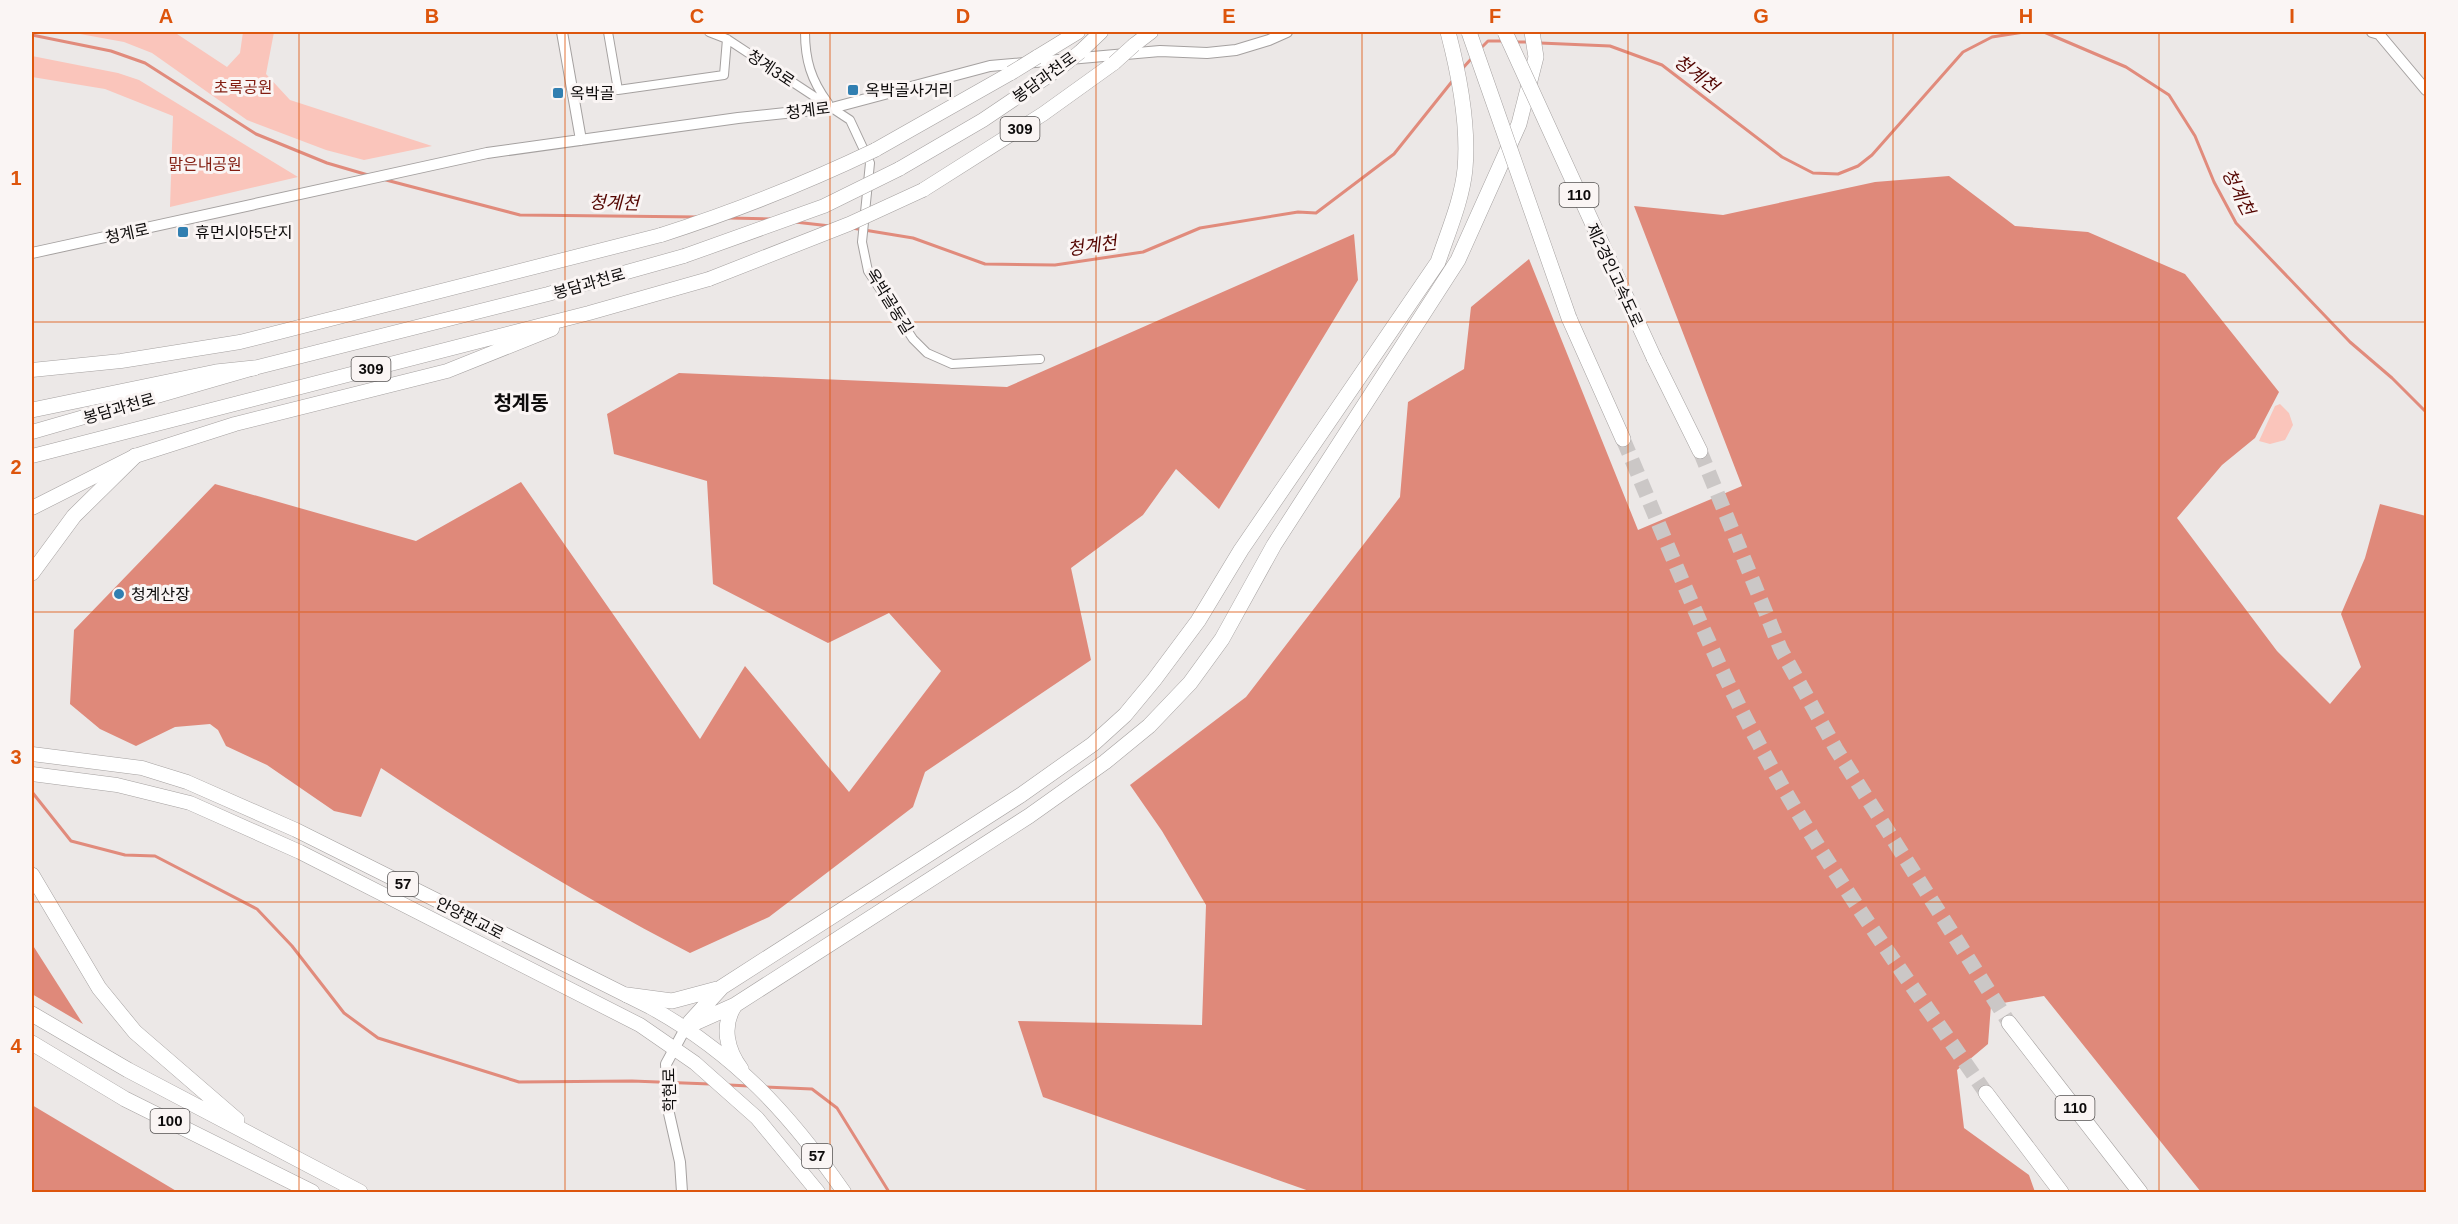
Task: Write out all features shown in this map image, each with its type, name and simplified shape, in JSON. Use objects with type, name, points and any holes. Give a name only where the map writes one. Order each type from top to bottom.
[{"type":"highway","points":[[627,995],[663,1001],[681,1000],[722,987],[1021,795],[1093,744],[1125,715],[1198,621],[1241,549],[1438,262],[1452,223],[1465,169],[1465,128],[1448,32]]},
{"type":"highway","points":[[1469,32],[1569,318],[1623,439]]},
{"type":"highway","name":"제2경인고속도로","points":[[1505,32],[1654,358],[1700,451]]},
{"type":"highway","points":[[686,1027],[735,1005],[1029,816],[1105,762],[1149,726],[1190,683],[1222,639],[1274,545],[1458,260],[1519,124],[1536,57],[1532,32]]},
{"type":"highway","points":[[32,410],[102,398],[216,372],[254,368]]},
{"type":"highway","points":[[32,573],[74,516],[135,456]]},
{"type":"highway","points":[[32,875],[99,988],[135,1032],[262,1142]]},
{"type":"highway","points":[[686,1027],[722,987]]},
{"type":"highway","points":[[735,1005],[728,1018],[727,1032],[732,1055],[745,1073]]},
{"type":"highway","name":"100","points":[[32,1014],[128,1070],[360,1192]]},
{"type":"highway","name":"110","points":[[2009,1023],[2140,1192]]},
{"type":"highway","name":"100","points":[[32,1043],[80,1074],[312,1192]]},
{"type":"highway","points":[[32,1051],[80,1074]]},
{"type":"highway","points":[[1986,1093],[2061,1192]]},
{"type":"main road","name":"봉담과천로","points":[[32,370],[121,361],[240,342],[661,236],[736,212],[873,156],[1078,32]]},
{"type":"main road","name":"봉담과천로","points":[[32,432],[254,368],[548,294],[684,256],[824,206],[899,169],[983,120],[1060,68],[1101,32]]},
{"type":"main road","name":"봉담과천로","points":[[32,456],[589,313],[709,279],[840,228],[923,190],[1043,114],[1151,32]]},
{"type":"main road","name":"봉담과천로","points":[[32,508],[135,456],[235,424],[447,371],[519,344],[589,313]]},
{"type":"main road","name":"안양판교로","points":[[32,754],[142,768],[187,782],[296,830],[627,995],[686,1027],[745,1073],[789,1120],[844,1192]]},
{"type":"main road","name":"안양판교로","points":[[34,774],[117,785],[200,807],[300,852],[640,1025],[674,1047],[716,1081],[778,1142],[818,1192]]},
{"type":"street","points":[[562,32],[581,140]]},
{"type":"street","points":[[609,32],[618,90],[724,75],[727,39]]},
{"type":"street","name":"청계3로","points":[[709,32],[727,39],[832,108]]},
{"type":"street","points":[[805,32],[805,52],[813,82],[832,108],[850,120],[873,156]]},
{"type":"street","name":"청계로","points":[[32,253],[326,186],[487,153],[738,118],[832,108],[990,66],[1160,51],[1207,53],[1227,51],[1269,40],[1287,32]]},
{"type":"street","points":[[2372,32],[2379,34],[2427,90]]},
{"type":"street","name":"옥박골동길","points":[[873,156],[862,242],[868,271],[913,339],[927,353],[952,364],[1040,359]]},
{"type":"street","name":"학현로","points":[[682,1192],[680,1162],[668,1109],[669,1075],[666,1064],[686,1027]]},
{"type":"green space","name":"초록공원","points":[[69,32],[174,32],[227,67],[240,53],[243,32],[274,32],[266,74],[290,100],[432,146],[364,160],[326,150],[247,120],[152,53],[124,42]]},
{"type":"green space","name":"맑은내공원","points":[[32,56],[118,73],[139,80],[298,177],[170,207],[173,116],[105,89],[32,77]]},
{"type":"green space","points":[[2280,404],[2289,413],[2293,425],[2285,440],[2270,444],[2259,441],[2275,406]]},
{"type":"shaded area","points":[[1949,176],[2015,226],[2088,232],[2185,274],[2279,392],[2255,438],[2222,465],[2177,518],[2277,651],[2330,704],[2361,667],[2341,614],[2365,558],[2380,504],[2426,516],[2426,1192],[2201,1192],[2044,996],[1991,1005],[1988,1044],[1957,1070],[1964,1128],[2029,1175],[2035,1192],[1312,1192],[1043,1097],[1018,1021],[1202,1025],[1206,905],[1162,831],[1130,785],[1246,697],[1400,497],[1408,402],[1464,369],[1471,307],[1529,259],[1638,530],[1742,486],[1634,206],[1723,215],[1875,182]]},
{"type":"shaded area","points":[[1354,234],[1358,280],[1219,509],[1176,469],[1143,515],[1071,568],[1091,660],[925,772],[913,807],[769,917],[690,953],[533,865],[381,768],[361,817],[334,811],[267,765],[226,746],[218,730],[210,724],[175,727],[136,746],[100,729],[70,704],[74,630],[215,484],[416,541],[521,482],[700,739],[745,666],[849,792],[941,671],[889,613],[828,643],[713,584],[707,481],[614,454],[607,414],[679,373],[1007,387]]},
{"type":"shaded area","points":[[32,944],[83,1024],[32,994]]},
{"type":"shaded area","points":[[32,1105],[178,1192],[32,1192]]},
{"type":"waterway","name":"청계천","points":[[1540,43],[1610,46],[1662,65],[1782,157],[1813,173],[1838,174],[1858,166],[1872,155],[1963,52],[1992,37],[2024,32]]},
{"type":"waterway","name":"청계천","points":[[2044,32],[2126,67],[2169,95],[2195,136],[2214,182],[2236,223],[2350,342],[2392,378],[2426,412]]},
{"type":"waterway","name":"청계천","points":[[32,35],[111,51],[145,63],[256,134],[327,163],[368,175]]},
{"type":"waterway","name":"청계천","points":[[1480,49],[1488,41],[1503,41]]},
{"type":"waterway","name":"청계천","points":[[1516,42],[1530,42]]},
{"type":"waterway","name":"청계천","points":[[1462,69],[1472,58]]},
{"type":"waterway","name":"청계천","points":[[852,228],[913,238],[985,264],[1055,265],[1143,252],[1200,228],[1298,212],[1316,213],[1394,154],[1454,79]]},
{"type":"waterway","name":"청계천","points":[[386,180],[520,215],[699,217]]},
{"type":"waterway","name":"청계천","points":[[729,218],[770,219]]},
{"type":"waterway","name":"청계천","points":[[795,222],[830,226]]},
{"type":"waterway","points":[[32,792],[71,841],[125,855],[155,856],[257,909],[292,946],[344,1013],[378,1038],[519,1082],[632,1081],[710,1084]]},
{"type":"waterway","points":[[729,1085],[749,1086]]},
{"type":"waterway","points":[[765,1087],[812,1089],[837,1108],[889,1192]]},
{"type":"tunnel","points":[[1623,439],[1705,633],[1760,746],[1812,836],[1840,879],[1986,1093]]},
{"type":"tunnel","points":[[1700,451],[1781,650],[1836,749],[2009,1023]]},
{"type":"place","name":"옥박골사거리","points":[[853,90]]},
{"type":"place","name":"옥박골","points":[[558,93]]},
{"type":"place","name":"휴먼시아5단지","points":[[183,232]]},
{"type":"place","name":"청계산장","points":[[119,594]]},
{"type":"district","name":"청계동","points":[[521,403]]}]
